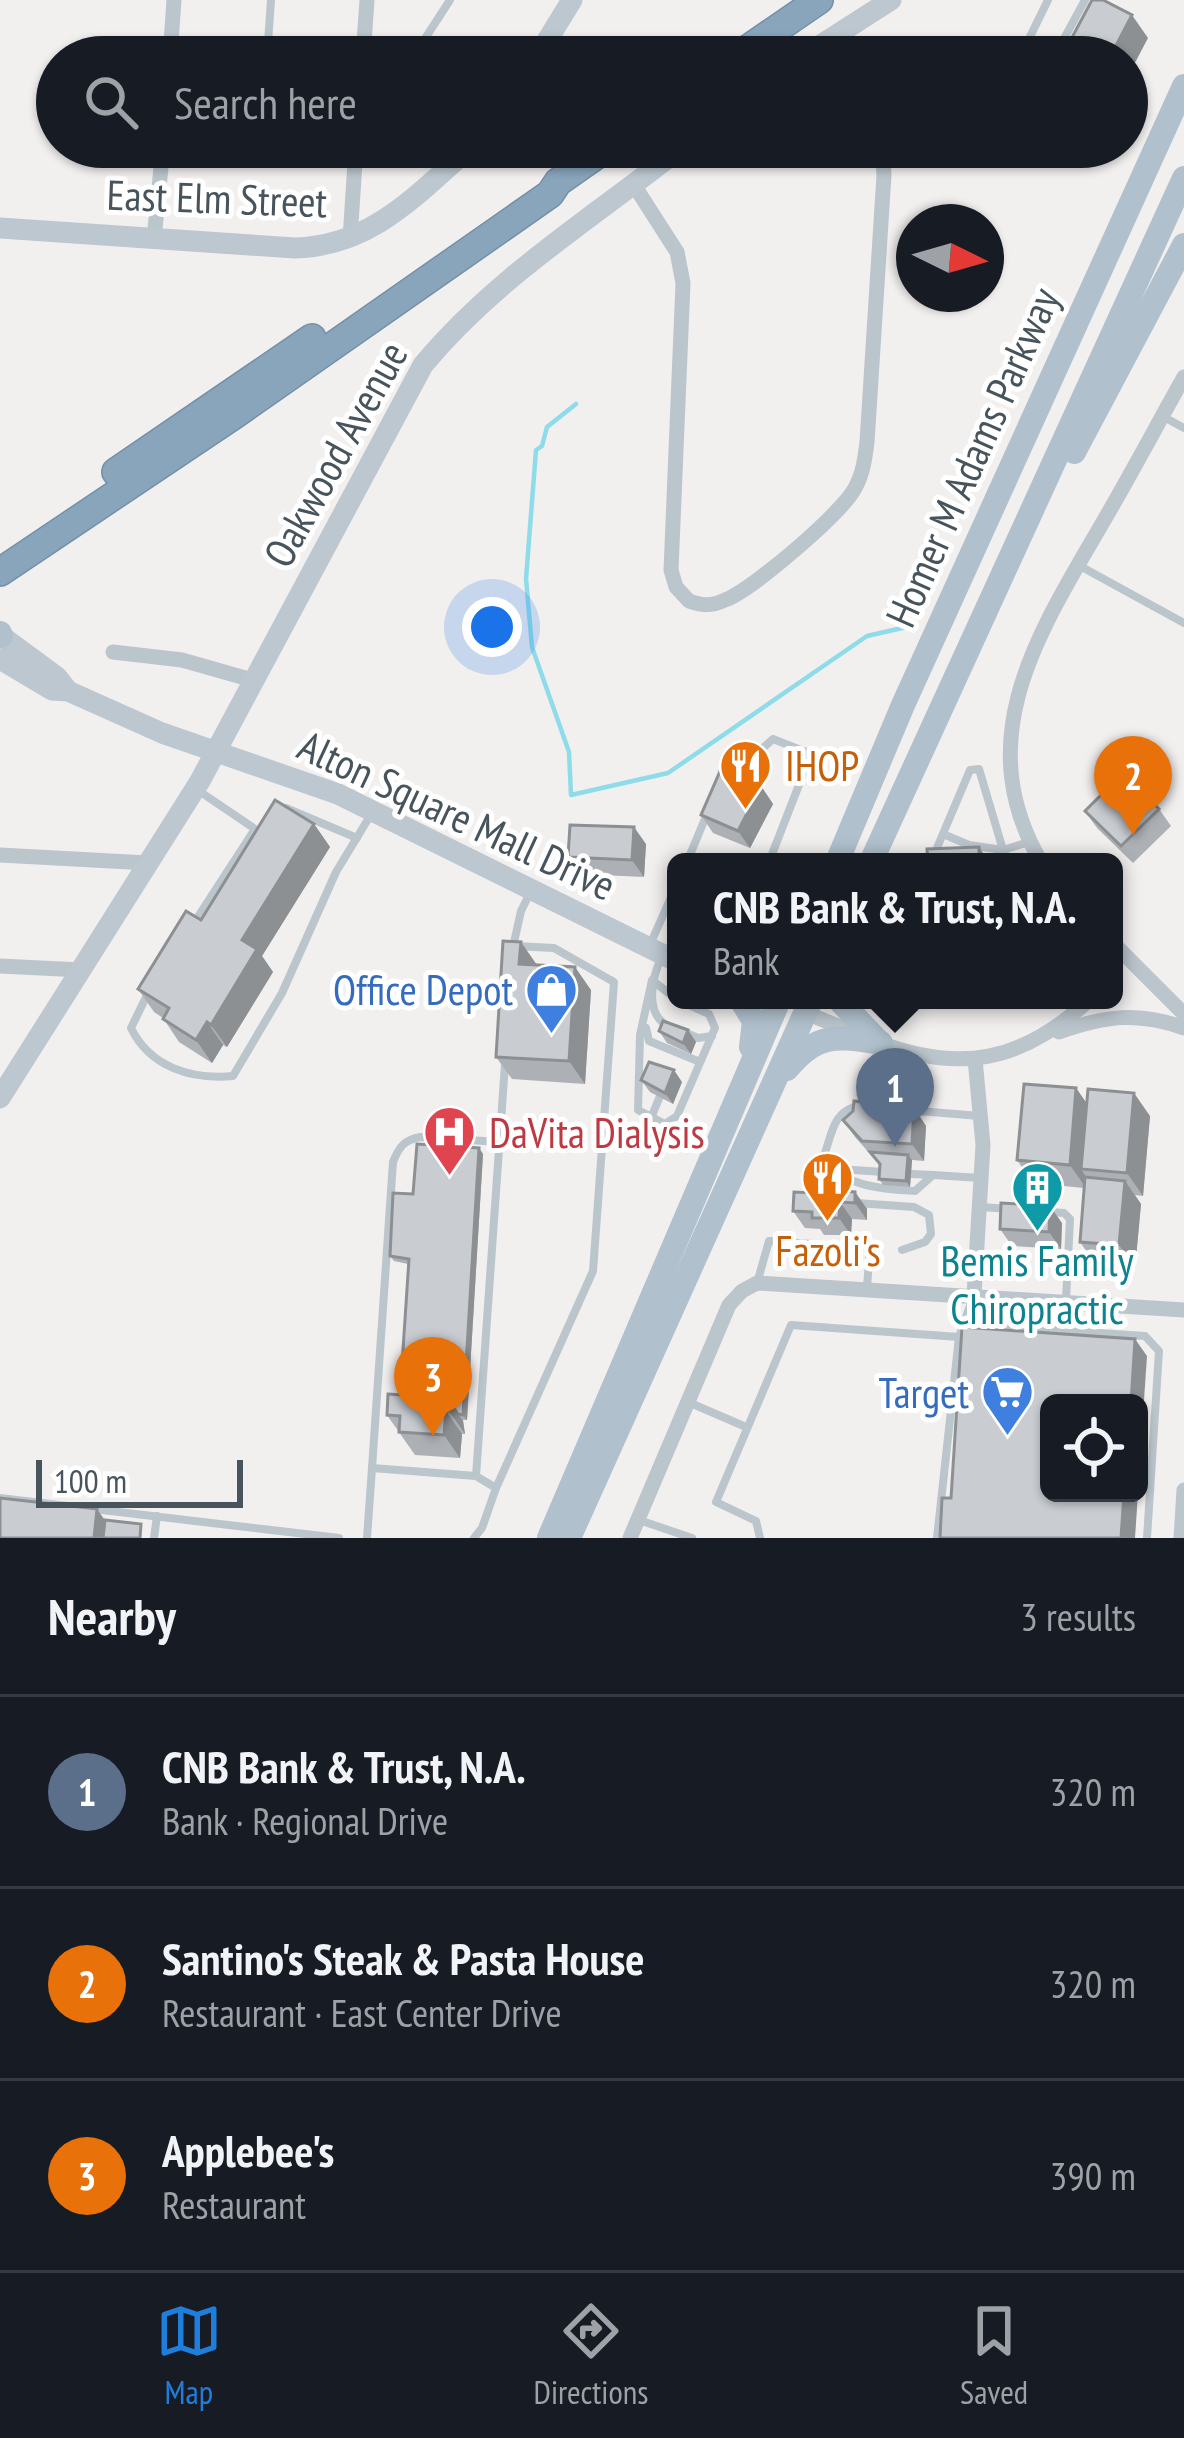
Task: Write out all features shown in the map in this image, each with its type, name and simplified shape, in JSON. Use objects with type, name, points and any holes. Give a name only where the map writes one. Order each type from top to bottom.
[{"type":"highway","points":[[767,36],[819,0]]},
{"type":"highway","points":[[0,572],[234,416],[532,207],[578,168]]},
{"type":"highway","points":[[0,550],[545,183],[558,182]]},
{"type":"main road","name":"Homer M Adams Parkway","points":[[1148,165],[1184,86]]},
{"type":"main road","name":"Homer M Adams Parkway","points":[[841,853],[1147,168]]},
{"type":"main road","name":"Homer M Adams Parkway","points":[[875,853],[1184,178]]},
{"type":"main road","points":[[908,775],[1013,565],[1184,245]]},
{"type":"main road","points":[[745,1079],[754,1021],[747,1009]]},
{"type":"main road","points":[[549,1538],[773,1009]]},
{"type":"main road","points":[[569,1538],[807,1009]]},
{"type":"main road","points":[[847,1009],[881,1043]]},
{"type":"main road","points":[[774,1085],[813,1043],[828,1038],[881,1043]]},
{"type":"street","points":[[171,36],[174,0]]},
{"type":"street","points":[[364,36],[367,0]]},
{"type":"street","points":[[550,36],[572,0]]},
{"type":"street","points":[[845,36],[891,0]]},
{"type":"street","points":[[154,238],[161,168]]},
{"type":"street","points":[[350,239],[352,168]]},
{"type":"street","name":"East Elm Street","points":[[0,228],[322,247],[350,239],[398,211],[447,168]]},
{"type":"street","name":"Oakwood Avenue","points":[[0,1098],[195,788],[423,365],[473,309],[655,168]]},
{"type":"street","points":[[634,185],[676,252],[683,283],[671,570],[676,587],[688,601],[715,604],[738,594],[797,545],[857,485],[867,442],[884,168]]},
{"type":"street","points":[[1036,853],[1018,804],[1010,761],[1013,710],[1029,656],[1184,377]]},
{"type":"street","name":"Alton Square Mall Drive","points":[[0,634],[57,677],[68,691]]},
{"type":"street","points":[[113,652],[182,661],[256,680]]},
{"type":"street","name":"Alton Square Mall Drive","points":[[0,659],[52,690],[68,691],[162,733],[374,810],[662,954]]},
{"type":"street","points":[[0,855],[148,862]]},
{"type":"street","points":[[1123,953],[1184,1014]]},
{"type":"street","points":[[1123,967],[1130,960]]},
{"type":"street","points":[[0,966],[81,970]]},
{"type":"street","points":[[814,1009],[881,1043],[917,1055],[975,1059],[1121,1015],[1157,1018],[1184,1028]]},
{"type":"street","points":[[1045,1036],[1078,1009]]},
{"type":"street","points":[[974,1295],[982,1178],[982,1116],[975,1059]]},
{"type":"street","points":[[629,1538],[729,1305],[757,1283],[1184,1310]]},
{"type":"street","points":[[1181,1538],[1184,1490]]},
{"type":"lane","points":[[268,36],[271,0]]},
{"type":"lane","points":[[427,36],[450,0]]},
{"type":"lane","points":[[1030,36],[1048,0]]},
{"type":"lane","points":[[1065,36],[1085,0]]},
{"type":"lane","points":[[1162,416],[1184,428]]},
{"type":"lane","points":[[1078,566],[1184,623]]},
{"type":"lane","points":[[690,853],[716,795],[733,772],[773,739],[811,754],[772,853]]},
{"type":"lane","points":[[935,853],[970,770],[979,769],[1004,853]]},
{"type":"lane","points":[[195,788],[255,829]]},
{"type":"lane","points":[[276,804],[357,838]]},
{"type":"lane","points":[[151,988],[130,1028],[138,1043],[168,1069],[211,1078],[233,1076],[282,993],[328,890],[374,810]]},
{"type":"lane","points":[[190,928],[266,817]]},
{"type":"lane","points":[[943,834],[969,845],[1003,850],[1030,841]]},
{"type":"lane","points":[[512,960],[521,911],[531,892]]},
{"type":"lane","points":[[474,1538],[593,1271],[614,982],[554,947],[513,946]]},
{"type":"lane","points":[[662,954],[640,1035],[641,1114],[665,1124],[677,1116],[716,1028],[710,1013],[701,1009]]},
{"type":"lane","points":[[652,980],[667,991]]},
{"type":"lane","points":[[652,980],[659,1023],[698,1038],[712,1036]]},
{"type":"lane","points":[[648,997],[645,1033],[649,1040],[700,1062]]},
{"type":"lane","points":[[476,1476],[505,1059]]},
{"type":"lane","points":[[651,1118],[661,1096]]},
{"type":"lane","points":[[880,1108],[847,1108],[838,1115],[824,1156],[831,1168],[871,1188],[893,1190],[915,1191],[934,1175]]},
{"type":"lane","points":[[902,1110],[982,1116]]},
{"type":"lane","points":[[367,1538],[393,1162],[397,1151],[420,1137],[500,1142]]},
{"type":"lane","points":[[831,1168],[884,1172]]},
{"type":"lane","points":[[911,1174],[982,1178]]},
{"type":"lane","points":[[853,1203],[922,1208],[929,1215],[931,1234],[925,1242],[902,1250]]},
{"type":"lane","points":[[981,1207],[1018,1210]]},
{"type":"lane","points":[[1041,1212],[1070,1219],[1066,1302]]},
{"type":"lane","points":[[757,1283],[769,1241],[870,1248],[867,1288]]},
{"type":"lane","points":[[937,1538],[959,1337],[974,1295]]},
{"type":"lane","points":[[760,1538],[756,1521],[716,1502],[791,1324],[959,1337]]},
{"type":"lane","points":[[964,1324],[1145,1336],[1160,1351],[1148,1538]]},
{"type":"lane","points":[[687,1402],[746,1427]]},
{"type":"lane","points":[[372,1468],[476,1476],[496,1488]]},
{"type":"lane","points":[[0,1498],[339,1538]]},
{"type":"lane","points":[[154,1538],[157,1516]]},
{"type":"lane","points":[[637,1520],[692,1538]]},
{"type":"building","points":[[1092,0],[1103,0],[1132,15],[1121,36],[1073,36]]},
{"type":"building","points":[[721,769],[761,786],[738,831],[701,815]]},
{"type":"building","points":[[1126,777],[1159,809],[1121,846],[1085,811]]},
{"type":"building","points":[[275,800],[314,824],[242,940],[257,949],[211,1025],[207,1022],[196,1040],[163,1019],[169,1008],[138,989],[186,911],[201,920]]},
{"type":"building","points":[[570,825],[634,827],[632,860],[568,857]]},
{"type":"building","points":[[979,847],[979,853],[927,853],[927,849]]},
{"type":"building","name":"Office Depot","points":[[503,941],[521,942],[519,964],[575,967],[569,1061],[496,1057]]},
{"type":"building","points":[[663,1021],[688,1030],[683,1043],[659,1031]]},
{"type":"building","points":[[649,1062],[674,1070],[665,1093],[641,1080]]},
{"type":"building","points":[[1024,1084],[1076,1088],[1070,1165],[1017,1160]]},
{"type":"building","points":[[1088,1089],[1134,1093],[1127,1173],[1081,1169]]},
{"type":"building","points":[[854,1101],[914,1108],[912,1144],[862,1141],[843,1120],[853,1111]]},
{"type":"building","points":[[417,1144],[479,1148],[463,1415],[447,1398],[400,1395],[409,1259],[390,1256],[393,1193],[413,1194]]},
{"type":"building","points":[[870,1152],[908,1155],[906,1181],[879,1179],[880,1164]]},
{"type":"building","points":[[1085,1177],[1125,1181],[1119,1245],[1080,1242]]},
{"type":"building","points":[[815,1189],[855,1192],[855,1203],[840,1202],[839,1218],[812,1218],[812,1212],[793,1211],[794,1192],[815,1193]]},
{"type":"building","points":[[1001,1203],[1050,1206],[1049,1232],[1000,1229]]},
{"type":"building","name":"Target","points":[[962,1327],[1135,1339],[1132,1394],[1040,1394],[1040,1502],[1123,1502],[1121,1538],[940,1538],[942,1498],[951,1498]]},
{"type":"building","points":[[388,1394],[447,1398],[444,1435],[399,1432],[400,1416],[387,1415]]},
{"type":"building","points":[[0,1498],[97,1509],[94,1538],[0,1538]]},
{"type":"building","points":[[105,1520],[141,1524],[140,1538],[103,1538]]},
{"type":"waterway","points":[[576,404],[547,427],[542,446],[536,450],[526,579],[532,647],[569,752],[571,795],[668,773],[867,636],[911,626]]},
{"type":"place","name":"IHOP","points":[[746,811]]},
{"type":"place","name":"Santino's Steak & Pasta House","points":[[1133,835]]},
{"type":"place","name":"Office Depot","points":[[552,1035]]},
{"type":"place","name":"CNB Bank & Trust, N.A.","points":[[895,1147]]},
{"type":"place","name":"DaVita Dialysis","points":[[450,1178]]},
{"type":"place","name":"Fazoli's","points":[[828,1224]]},
{"type":"place","name":"Bemis Family Chiropractic","points":[[1037,1234]]},
{"type":"place","name":"Applebee's","points":[[433,1436]]},
{"type":"place","name":"Target","points":[[1008,1438]]}]
